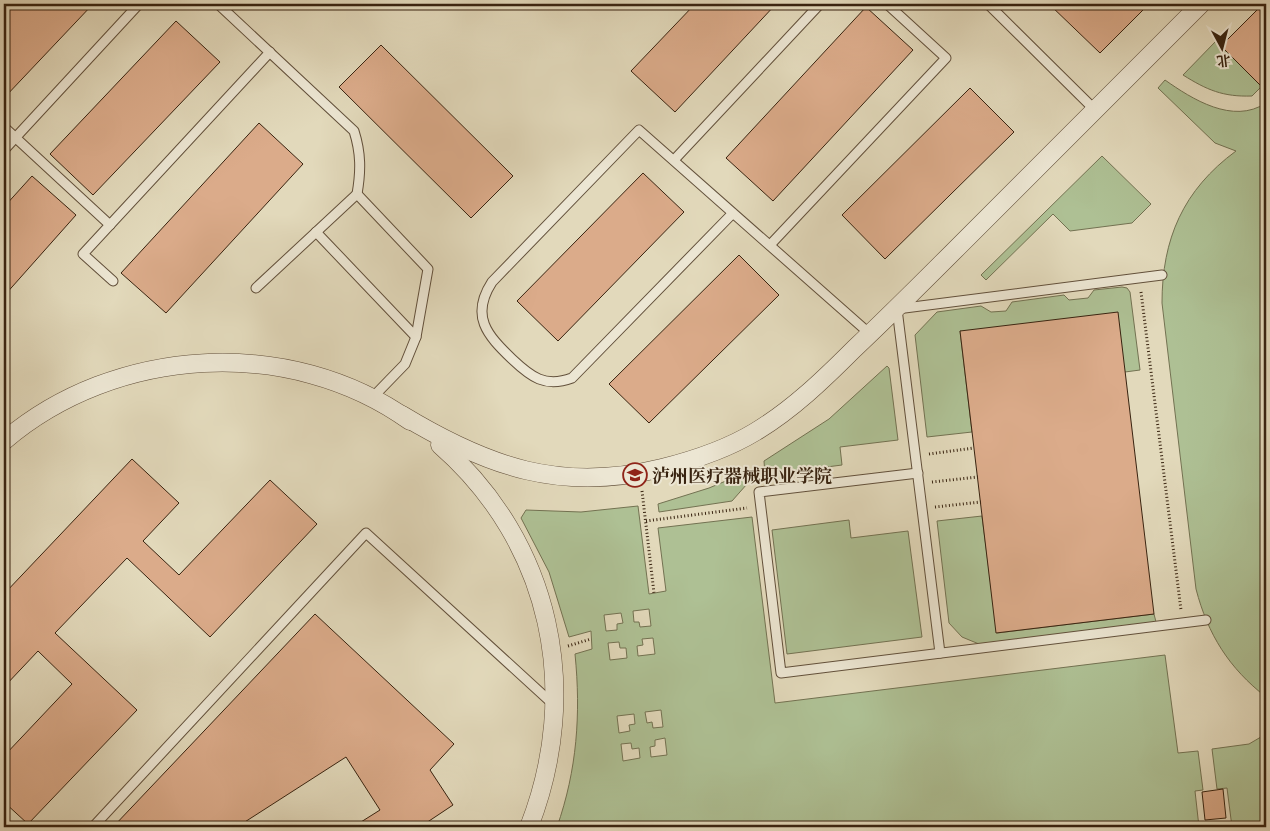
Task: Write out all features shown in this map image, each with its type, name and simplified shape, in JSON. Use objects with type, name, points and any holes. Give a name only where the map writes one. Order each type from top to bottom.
[{"type":"street","points":[[4,441],[42,413],[72,396],[137,373],[170,366],[205,362],[274,366],[340,384],[372,398],[462,448],[496,463],[533,473],[580,478],[604,478],[640,473],[687,462],[755,432],[818,384],[896,309],[1201,4]]},
{"type":"street","points":[[402,415],[456,458],[499,511],[517,540],[532,572],[543,604],[552,650],[556,707],[547,772],[529,827]]},
{"type":"lane","points":[[4,150],[139,4]]},
{"type":"lane","points":[[218,4],[354,131],[360,150],[361,171],[357,194],[256,288]]},
{"type":"lane","points":[[674,160],[820,4]]},
{"type":"lane","points":[[770,245],[946,58],[887,4]]},
{"type":"lane","points":[[988,4],[1095,110]]},
{"type":"lane","points":[[113,281],[83,254],[270,52]]},
{"type":"lane","points":[[4,127],[110,225]]},
{"type":"lane","points":[[733,213],[572,378],[552,383],[533,378],[494,342],[484,326],[482,307],[492,282],[639,130],[674,160],[870,334]]},
{"type":"lane","points":[[357,194],[428,269],[416,337],[405,364],[372,398]]},
{"type":"lane","points":[[316,232],[416,337]]},
{"type":"lane","points":[[940,653],[896,309],[1162,275]]},
{"type":"lane","points":[[918,473],[760,492],[781,673],[1206,620]]},
{"type":"lane","points":[[93,827],[366,533],[556,707]]},
{"type":"path","points":[[1140,278],[1182,623]]},
{"type":"path","points":[[916,456],[974,448]]},
{"type":"path","points":[[640,473],[654,593]]},
{"type":"path","points":[[919,484],[978,477]]},
{"type":"path","points":[[922,509],[981,502]]},
{"type":"path","points":[[646,521],[761,506]]},
{"type":"path","points":[[552,650],[591,639]]},
{"type":"green space","points":[[1216,41],[1262,86],[1252,96],[1224,94],[1200,85],[1183,75]]},
{"type":"green space","points":[[1165,80],[1188,95],[1213,107],[1240,111],[1253,109],[1266,103],[1266,697],[1241,674],[1222,649],[1207,621],[1196,589],[1162,303],[1166,258],[1171,237],[1179,218],[1189,199],[1202,182],[1236,151],[1215,143],[1158,88]]},
{"type":"green space","points":[[1102,156],[1151,204],[1132,223],[1070,231],[1053,214],[986,280],[981,275]]},
{"type":"green space","points":[[1127,288],[1130,292],[1140,370],[1125,372],[960,331],[972,432],[927,437],[915,335],[937,312],[981,306],[991,312],[1006,311],[1012,302],[1064,295],[1069,300],[1088,298],[1094,290]]},
{"type":"green space","points":[[887,366],[889,368],[898,440],[840,447],[842,465],[765,475],[764,461],[829,419]]},
{"type":"green space","points":[[745,473],[747,484],[732,501],[659,512],[658,504],[709,488]]},
{"type":"green space","points":[[638,506],[649,594],[666,591],[658,528],[752,517],[775,703],[1165,655],[1178,753],[1198,751],[1203,790],[1195,791],[1199,827],[557,827],[569,784],[576,742],[578,698],[575,654],[592,649],[591,631],[569,637],[549,572],[521,518],[526,510],[581,512]],"holes":[[[649,609],[651,626],[640,627],[639,622],[634,622],[633,611]],[[621,613],[623,623],[617,624],[617,630],[606,631],[604,615]],[[653,638],[655,654],[638,656],[637,646],[643,645],[642,639]],[[619,642],[620,648],[626,648],[627,658],[610,660],[608,643]],[[661,710],[663,727],[653,728],[652,722],[647,723],[645,712]],[[634,714],[635,724],[629,725],[630,731],[619,733],[617,716]],[[665,738],[667,755],[651,757],[650,747],[655,746],[655,740]],[[631,743],[632,749],[639,748],[640,758],[623,761],[621,744]]]},
{"type":"green space","points":[[982,516],[997,633],[1154,614],[1156,622],[979,644],[962,637],[949,623],[937,521]]},
{"type":"green space","points":[[849,520],[851,538],[908,531],[922,637],[787,654],[772,530]]},
{"type":"green space","points":[[1266,734],[1266,827],[1232,827],[1227,788],[1217,789],[1212,749],[1249,744]]},
{"type":"building","points":[[11,4],[93,4],[4,98],[4,11]]},
{"type":"building","points":[[695,4],[776,4],[675,112],[631,71]]},
{"type":"building","points":[[1049,4],[1149,4],[1100,53]]},
{"type":"building","points":[[1263,4],[1266,4],[1266,87],[1264,89],[1221,46]]},
{"type":"building","points":[[866,7],[913,50],[773,201],[726,158]]},
{"type":"building","points":[[176,21],[220,62],[93,195],[50,154]]},
{"type":"building","points":[[381,45],[513,176],[471,218],[339,87]]},
{"type":"building","points":[[970,88],[1014,132],[885,259],[842,215]]},
{"type":"building","points":[[259,123],[303,164],[166,313],[121,273]]},
{"type":"building","points":[[643,173],[684,212],[558,341],[517,301]]},
{"type":"building","points":[[32,176],[76,215],[4,296],[4,207]]},
{"type":"building","points":[[739,255],[779,295],[649,423],[609,384]]},
{"type":"building","points":[[1118,312],[1154,614],[996,633],[960,331]]},
{"type":"building","points":[[132,459],[179,503],[143,541],[179,575],[270,480],[317,524],[210,637],[127,558],[55,633],[137,710],[28,824],[4,802],[4,756],[72,684],[38,651],[4,687],[4,594]]},
{"type":"building","points":[[315,614],[454,744],[430,770],[453,805],[420,827],[353,827],[380,810],[346,757],[237,827],[113,827]]},
{"type":"building","points":[[1223,789],[1226,818],[1205,820],[1202,792]]},
{"type":"place","name":"泸州医疗器械职业学院","points":[[635,475]]}]
